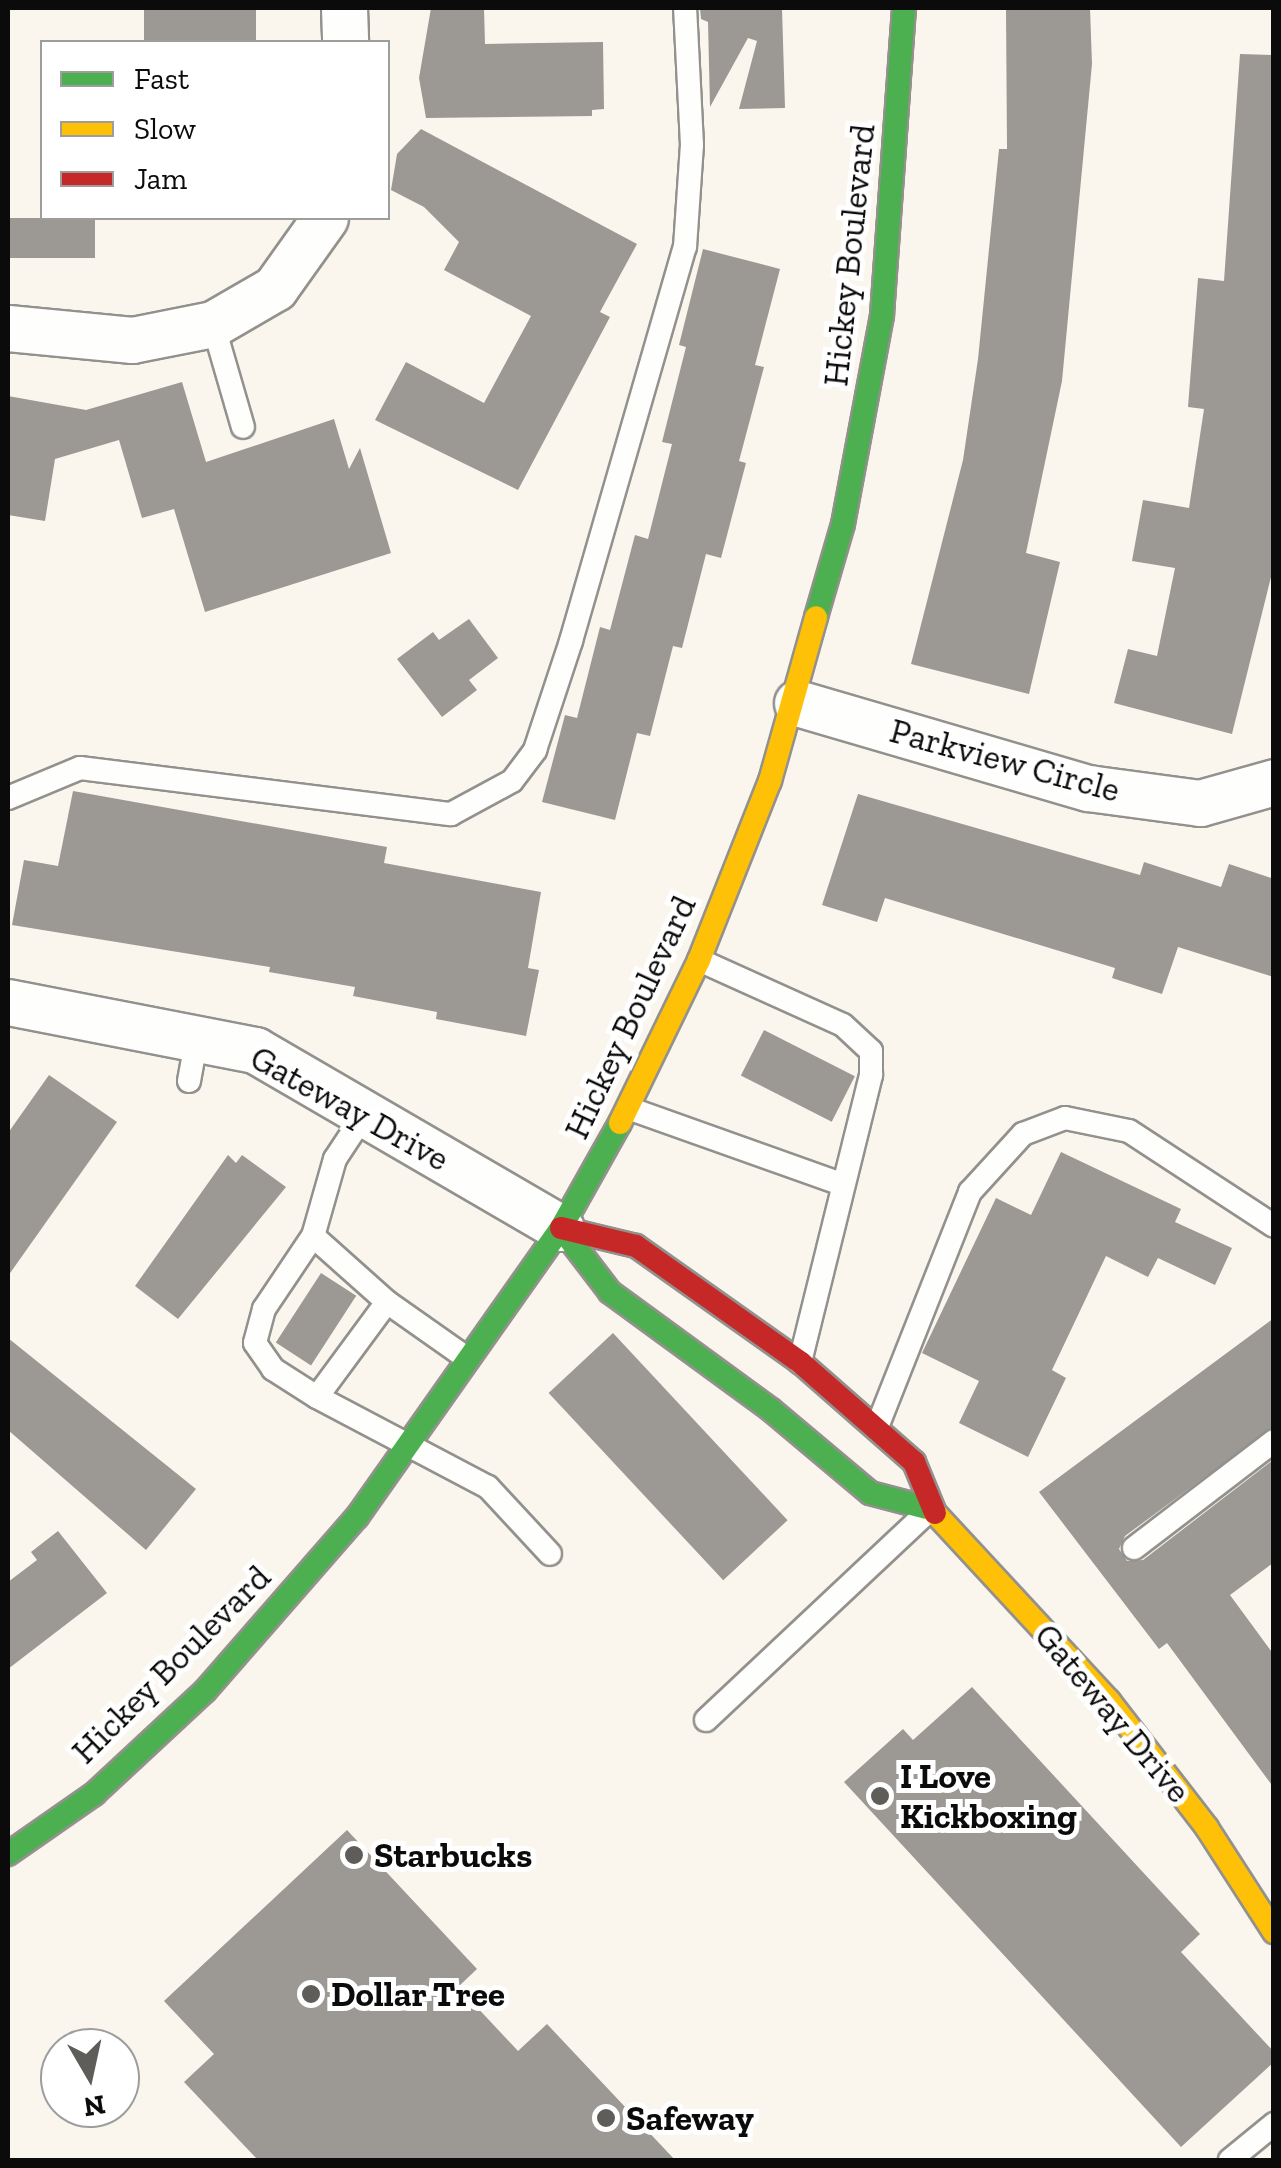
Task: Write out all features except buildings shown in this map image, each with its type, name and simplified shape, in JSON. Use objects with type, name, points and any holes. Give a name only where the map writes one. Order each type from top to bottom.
[{"type":"main road","name":"Hickey Boulevard","points":[[8,1854],[94,1794],[204,1691],[357,1517],[561,1228],[628,1108],[698,960],[796,702],[843,524],[882,315],[904,8]]},
{"type":"main road","name":"Gateway Drive","points":[[561,1228],[636,1246],[800,1362],[914,1462],[931,1510],[1109,1701],[1206,1828],[1274,1932]]},
{"type":"main road","name":"Gateway Drive","points":[[561,1228],[610,1292],[716,1367],[870,1493],[931,1510]]},
{"type":"street","points":[[344,8],[345,40]]},
{"type":"street","points":[[8,328],[132,340],[212,324],[274,288],[324,220]]},
{"type":"street","name":"Parkview Circle","points":[[796,702],[1088,788],[1200,803],[1274,782]]},
{"type":"street","name":"Gateway Drive","points":[[8,1002],[255,1050],[561,1228]]},
{"type":"lane","points":[[8,798],[80,768],[451,814],[512,781],[535,750],[571,641],[685,247],[692,144],[684,8]]},
{"type":"lane","points":[[212,324],[244,427]]},
{"type":"lane","points":[[698,960],[842,1025],[872,1051],[871,1075],[800,1362]]},
{"type":"lane","points":[[188,1080],[197,1037]]},
{"type":"lane","points":[[628,1108],[841,1184]]},
{"type":"lane","points":[[366,1112],[335,1160],[313,1236],[264,1309],[255,1342],[273,1368],[317,1397],[411,1440],[488,1487],[550,1554]]},
{"type":"lane","points":[[877,1427],[970,1192],[1024,1134],[1065,1118],[1129,1131],[1274,1226]]},
{"type":"lane","points":[[313,1236],[386,1302],[468,1360]]},
{"type":"lane","points":[[317,1397],[386,1302]]},
{"type":"lane","points":[[1134,1548],[1274,1441]]},
{"type":"lane","points":[[706,1720],[931,1510]]},
{"type":"lane","points":[[1230,2160],[1274,2124]]},
{"type":"traffic: fast","points":[[816,617],[843,524],[882,315],[904,8]]},
{"type":"traffic: fast","points":[[8,1854],[94,1794],[205,1691],[357,1517],[561,1228],[620,1123]]},
{"type":"traffic: fast","points":[[561,1228],[610,1292],[770,1409],[870,1493],[931,1509]]},
{"type":"traffic: slow","points":[[620,1123],[699,960],[770,781],[816,617]]},
{"type":"traffic: slow","points":[[935,1513],[1109,1701],[1207,1828],[1274,1932]]},
{"type":"traffic: jam","points":[[561,1228],[636,1246],[800,1362],[914,1462],[935,1513]]},
{"type":"place","name":"I Love Kickboxing","points":[[880,1796]]},
{"type":"place","name":"Starbucks","points":[[354,1855]]},
{"type":"place","name":"Dollar Tree","points":[[311,1994]]},
{"type":"place","name":"Safeway","points":[[606,2118]]}]
